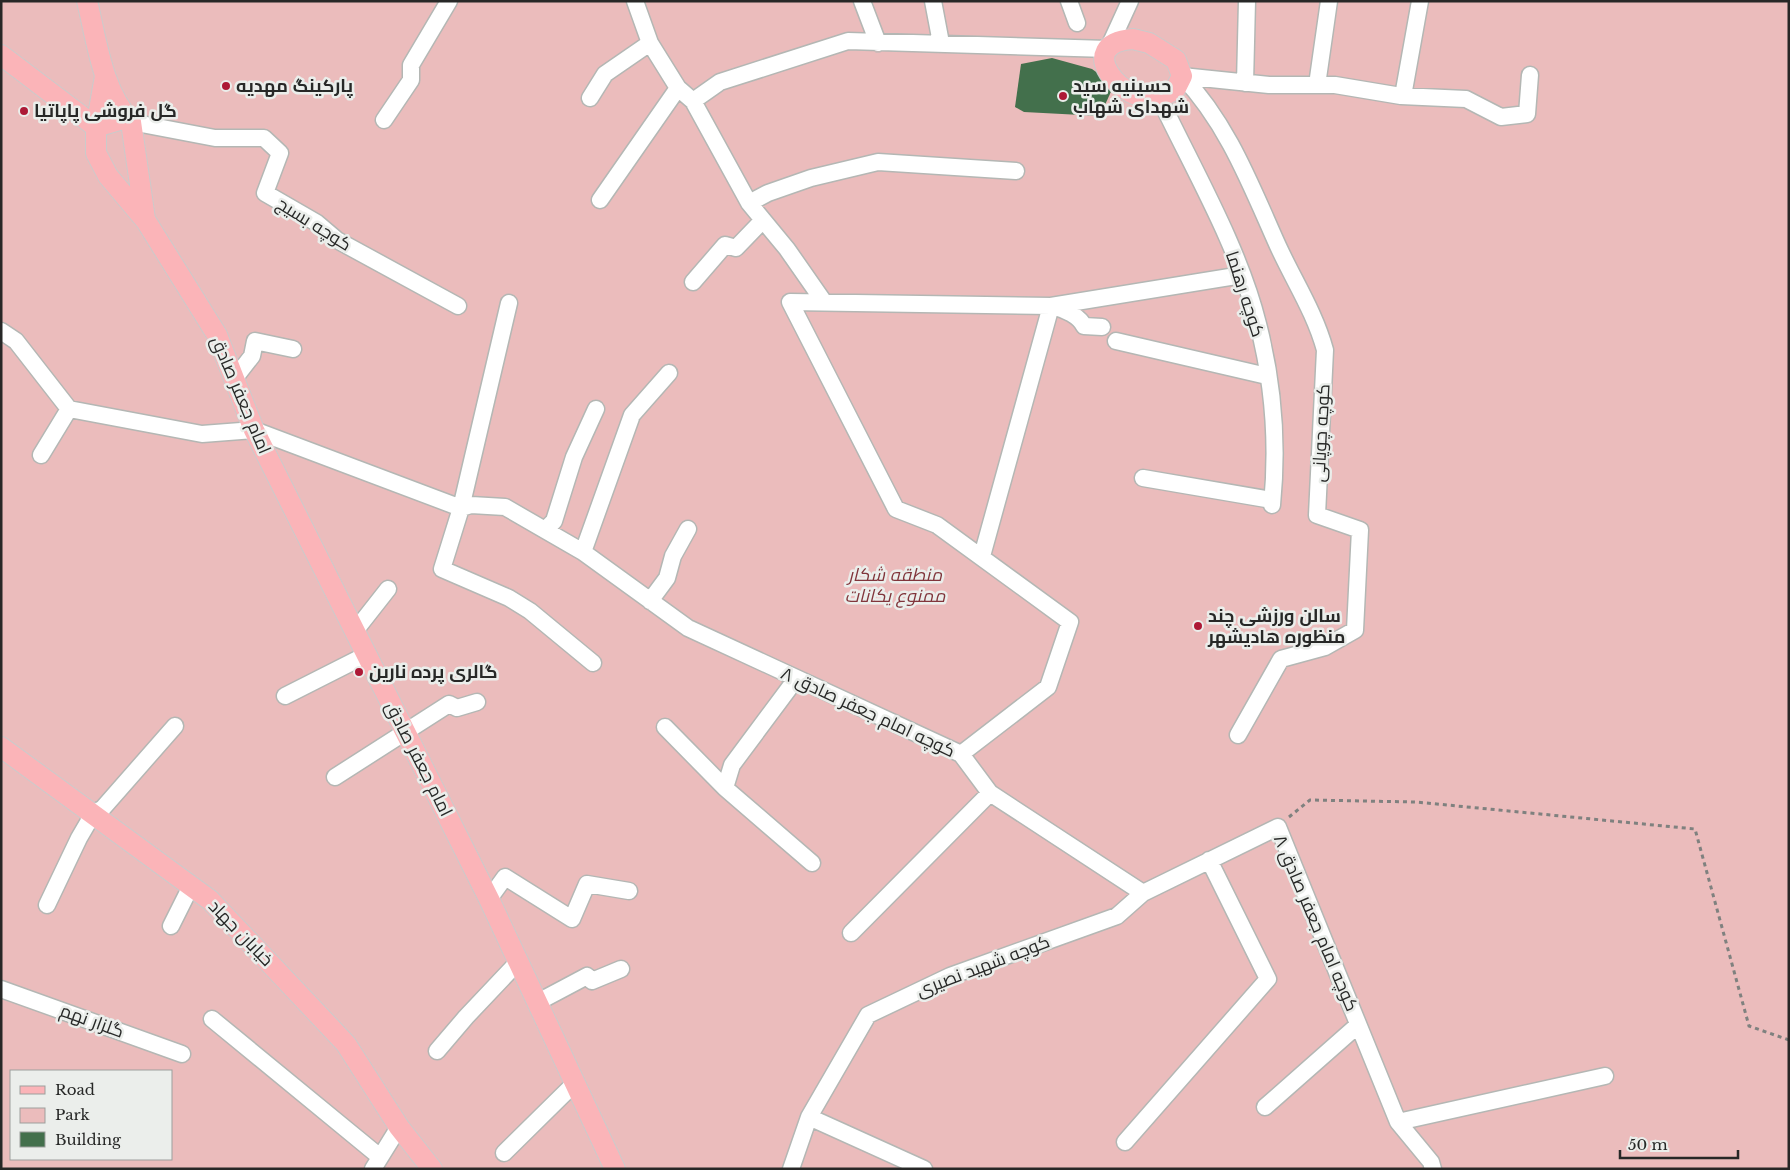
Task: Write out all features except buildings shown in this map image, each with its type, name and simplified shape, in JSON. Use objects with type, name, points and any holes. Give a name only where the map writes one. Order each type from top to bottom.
[{"type":"main road","points":[[86,1],[105,76],[125,115],[132,122],[138,173],[128,184],[108,176]]},
{"type":"main road","points":[[1133,39],[1149,43],[1176,60],[1182,76],[1175,90],[1159,97],[1139,95],[1120,86],[1107,74],[1104,62],[1108,49],[1119,40],[1133,39]]},
{"type":"main road","points":[[1,55],[96,127]]},
{"type":"main road","points":[[105,76],[96,127],[96,153],[108,176],[146,221]]},
{"type":"main road","points":[[96,127],[123,119],[132,122]]},
{"type":"main road","points":[[137,167],[146,221]]},
{"type":"main road","name":"امام جعفر صادق","points":[[146,221],[217,335],[254,430],[489,899],[615,1169]]},
{"type":"main road","name":"خیابان جهاد","points":[[1,747],[210,900],[346,1044],[399,1127],[432,1169]]},
{"type":"street","points":[[384,120],[410,80],[410,65],[449,1]]},
{"type":"street","points":[[635,1],[650,43],[678,88],[693,101],[749,203],[791,255],[824,302]]},
{"type":"street","points":[[862,1],[878,43]]},
{"type":"street","points":[[933,1],[941,43]]},
{"type":"street","points":[[1069,1],[1076,22]]},
{"type":"street","points":[[693,101],[720,82],[848,41],[1108,49],[1130,1]]},
{"type":"street","points":[[1245,83],[1247,1]]},
{"type":"street","points":[[1318,85],[1329,1]]},
{"type":"street","points":[[1403,96],[1420,1]]},
{"type":"street","points":[[590,98],[605,74],[650,43]]},
{"type":"street","points":[[1182,76],[1245,83],[1335,85],[1403,96],[1466,99],[1501,117],[1527,114],[1530,74]]},
{"type":"street","name":"کوچه چوپانی","points":[[1182,76],[1202,97],[1242,162],[1279,246],[1319,328],[1324,350],[1317,515],[1360,530],[1355,630],[1325,647],[1281,659],[1238,735]]},
{"type":"street","points":[[600,200],[678,88]]},
{"type":"street","name":"کوچه رهنما","points":[[1143,478],[1272,503],[1272,402],[1258,323],[1242,275],[1159,97]]},
{"type":"street","name":"کوچه بسیج","points":[[132,122],[215,138],[264,138],[280,153],[265,194],[317,223],[337,240],[458,306]]},
{"type":"street","points":[[749,203],[768,193],[811,178],[878,162],[1016,171]]},
{"type":"street","points":[[693,282],[725,245],[736,248],[763,220]]},
{"type":"street","points":[[961,754],[1048,687],[1070,622],[937,525],[896,509],[790,302],[1050,306],[1242,275]]},
{"type":"street","points":[[509,303],[461,508],[442,569],[509,598],[530,611],[593,663]]},
{"type":"street","points":[[1050,306],[1065,310],[1081,320],[1084,326],[1102,327]]},
{"type":"street","points":[[982,556],[1050,306]]},
{"type":"street","points":[[1,331],[16,341],[69,409],[202,434],[254,430]]},
{"type":"street","points":[[234,380],[252,356],[255,341],[292,349]]},
{"type":"street","points":[[1116,341],[1267,376]]},
{"type":"street","points":[[583,552],[632,415],[669,373]]},
{"type":"street","points":[[41,455],[69,409]]},
{"type":"street","points":[[545,530],[554,521],[574,457],[596,409]]},
{"type":"street","name":"کوچه امام جعفر صادق ۸","points":[[254,430],[461,508],[471,505],[505,507],[583,552],[688,628],[961,754],[990,793],[1143,893],[1278,827],[1398,1122],[1431,1162],[1433,1169]]},
{"type":"street","points":[[650,602],[667,578],[673,556],[688,529]]},
{"type":"street","points":[[354,631],[388,589]]},
{"type":"street","points":[[285,696],[366,655]]},
{"type":"street","points":[[724,788],[732,765],[796,679]]},
{"type":"street","points":[[335,777],[404,731],[449,704],[457,708],[476,702]]},
{"type":"street","points":[[47,905],[78,838],[93,814],[103,808],[175,726]]},
{"type":"street","points":[[665,727],[724,788],[812,862]]},
{"type":"street","points":[[851,933],[990,793]]},
{"type":"street","points":[[1125,1142],[1268,979],[1209,860]]},
{"type":"street","points":[[489,899],[505,877],[572,919],[587,884],[629,891]]},
{"type":"street","points":[[171,926],[192,886]]},
{"type":"street","name":"کوچه شهید نصیری","points":[[791,1169],[809,1117],[868,1015],[950,976],[1117,916],[1143,893]]},
{"type":"street","points":[[437,1051],[519,961]]},
{"type":"street","points":[[538,1002],[587,976],[592,981],[621,969]]},
{"type":"street","name":"گلزار نهم","points":[[1,988],[182,1054]]},
{"type":"street","points":[[212,1019],[376,1163],[399,1127]]},
{"type":"street","points":[[1265,1107],[1358,1026]]},
{"type":"street","points":[[1398,1122],[1605,1076]]},
{"type":"street","points":[[504,1153],[575,1083]]},
{"type":"street","points":[[809,1117],[924,1169]]},
{"type":"path","points":[[1278,827],[1310,800],[1416,802],[1695,829],[1749,1026],[1789,1040]]},
{"type":"green space","name":"منطقه شکار ممنوع یکانات","points":[[1,1],[1789,1],[1789,1169],[1,1169]]},
{"type":"place","name":"پارکینگ مهدیه","points":[[226,86]]},
{"type":"place","name":"حسینیه سید شهدای شهاب","points":[[1063,96]]},
{"type":"place","name":"گل فروشی پاپاتیا","points":[[24,111]]},
{"type":"place","name":"سالن ورزشی چند منظوره هادیشهر","points":[[1198,626]]},
{"type":"place","name":"گالری پرده نارین","points":[[359,672]]}]
